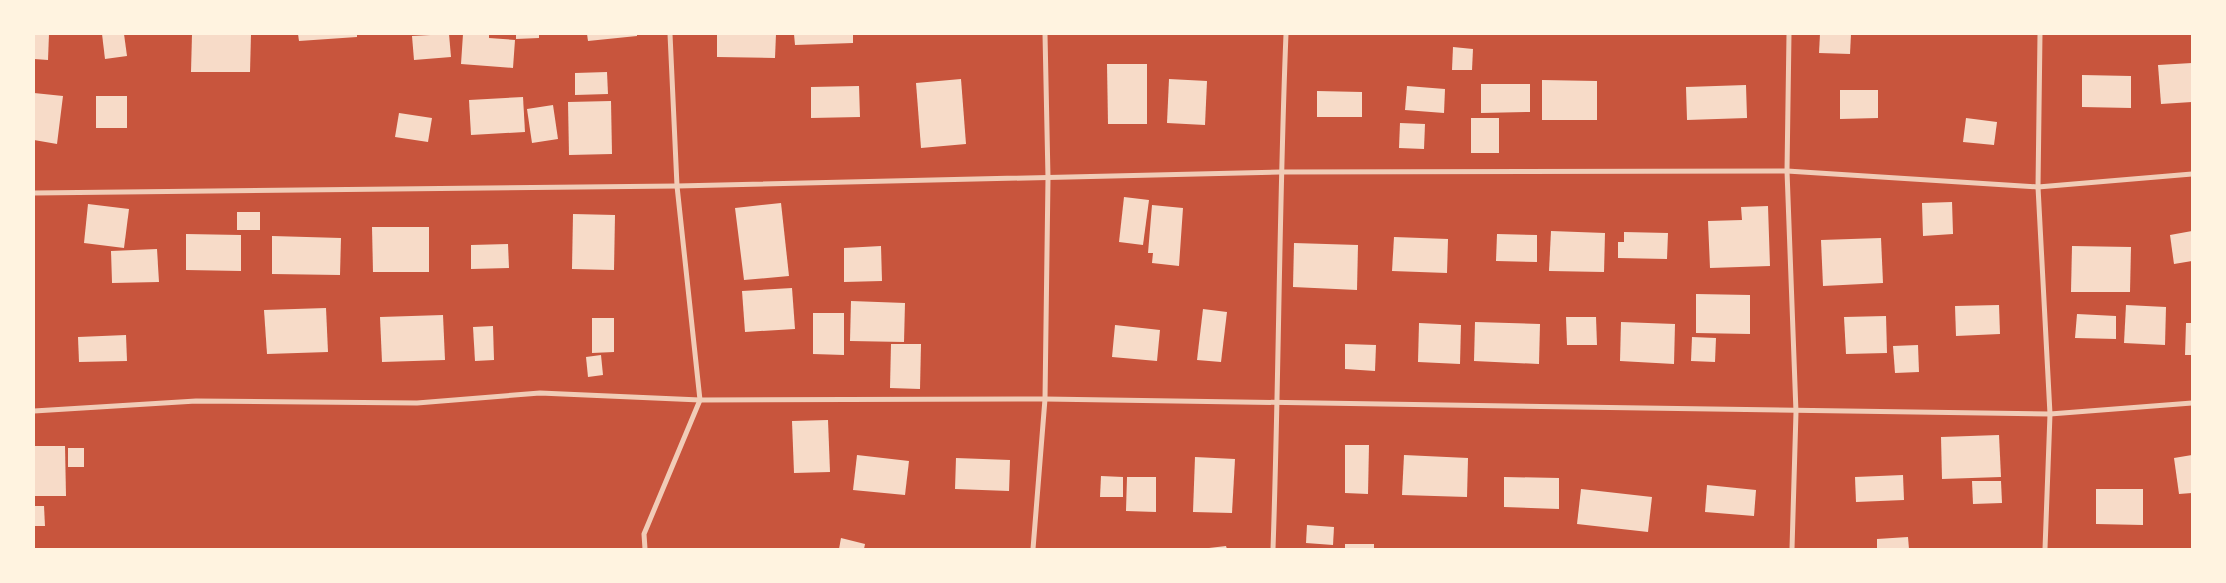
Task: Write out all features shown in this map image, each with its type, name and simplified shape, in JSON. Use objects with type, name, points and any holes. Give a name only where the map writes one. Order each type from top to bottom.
[{"type":"street","points":[[645,549],[644,534],[700,400],[677,186],[670,34]]},
{"type":"street","points":[[1033,549],[1045,399],[1048,178],[1044,34]]},
{"type":"street","points":[[1273,549],[1278,402],[1280,172],[1286,34]]},
{"type":"street","points":[[1789,34],[1787,171],[1796,412],[1792,549]]},
{"type":"street","points":[[2040,34],[2038,188],[2050,414],[2045,549]]},
{"type":"street","points":[[34,193],[677,186],[1280,172],[1787,171],[2038,188],[2192,174]]},
{"type":"street","points":[[34,412],[196,401],[417,403],[540,394],[700,400],[1045,399],[1796,412],[2050,414],[2192,403]]},
{"type":"building","points":[[34,34],[49,34],[48,60],[34,59]]},
{"type":"building","points":[[102,34],[124,34],[127,56],[105,59]]},
{"type":"building","points":[[192,34],[251,34],[250,72],[191,72]]},
{"type":"building","points":[[298,34],[357,34],[357,37],[299,41]]},
{"type":"building","points":[[449,34],[451,57],[414,60],[412,36]]},
{"type":"building","points":[[463,34],[489,34],[489,38],[515,40],[513,68],[461,64]]},
{"type":"building","points":[[516,34],[539,34],[539,38],[516,39]]},
{"type":"building","points":[[587,34],[637,34],[637,36],[588,41]]},
{"type":"building","points":[[717,34],[776,34],[775,58],[717,57]]},
{"type":"building","points":[[794,34],[853,34],[853,43],[795,45]]},
{"type":"building","points":[[1820,34],[1851,34],[1850,54],[1819,53]]},
{"type":"building","points":[[1453,47],[1473,49],[1472,70],[1452,70]]},
{"type":"building","points":[[2192,63],[2192,102],[2161,104],[2158,65]]},
{"type":"building","points":[[1107,64],[1147,64],[1147,124],[1108,124]]},
{"type":"building","points":[[607,72],[608,94],[575,95],[575,73]]},
{"type":"building","points":[[2082,75],[2131,76],[2131,108],[2082,107]]},
{"type":"building","points":[[961,79],[966,144],[921,148],[916,83]]},
{"type":"building","points":[[1169,79],[1207,81],[1205,125],[1167,123]]},
{"type":"building","points":[[1542,80],[1597,81],[1597,120],[1542,120]]},
{"type":"building","points":[[1481,84],[1530,84],[1530,112],[1481,113]]},
{"type":"building","points":[[1746,85],[1747,118],[1687,120],[1686,87]]},
{"type":"building","points":[[859,86],[860,117],[811,118],[811,87]]},
{"type":"building","points":[[1407,86],[1445,89],[1444,113],[1405,110]]},
{"type":"building","points":[[1840,90],[1878,90],[1878,118],[1840,119]]},
{"type":"building","points":[[1317,91],[1362,92],[1362,117],[1317,117]]},
{"type":"building","points":[[34,93],[63,96],[57,144],[34,140]]},
{"type":"building","points":[[96,96],[127,96],[127,128],[96,128]]},
{"type":"building","points":[[523,97],[525,132],[471,135],[469,100]]},
{"type":"building","points":[[611,101],[612,154],[569,155],[568,102]]},
{"type":"building","points":[[553,105],[558,139],[532,143],[527,109]]},
{"type":"building","points":[[399,113],[432,118],[428,142],[395,137]]},
{"type":"building","points":[[1471,118],[1499,118],[1499,153],[1471,153]]},
{"type":"building","points":[[1966,118],[1997,122],[1994,145],[1963,142]]},
{"type":"building","points":[[1400,123],[1425,124],[1424,149],[1399,148]]},
{"type":"building","points":[[1124,197],[1149,200],[1143,245],[1119,242]]},
{"type":"building","points":[[1952,202],[1953,234],[1923,236],[1922,203]]},
{"type":"building","points":[[781,203],[789,276],[744,280],[735,208]]},
{"type":"building","points":[[88,204],[129,209],[124,248],[84,243]]},
{"type":"building","points":[[1152,205],[1183,208],[1179,266],[1152,263],[1153,253],[1148,253]]},
{"type":"building","points":[[1768,206],[1770,266],[1710,268],[1708,221],[1742,220],[1741,207]]},
{"type":"building","points":[[237,212],[260,212],[260,230],[237,230]]},
{"type":"building","points":[[573,214],[615,215],[614,270],[572,269]]},
{"type":"building","points":[[372,227],[429,227],[429,272],[373,272]]},
{"type":"building","points":[[1551,231],[1605,233],[1604,272],[1549,271]]},
{"type":"building","points":[[2192,231],[2192,261],[2174,264],[2170,235]]},
{"type":"building","points":[[1624,232],[1668,233],[1667,259],[1618,258],[1618,242],[1624,242]]},
{"type":"building","points":[[186,234],[241,235],[241,271],[186,270]]},
{"type":"building","points":[[1497,234],[1537,235],[1537,262],[1496,261]]},
{"type":"building","points":[[272,236],[341,238],[340,275],[272,274]]},
{"type":"building","points":[[1394,237],[1448,239],[1447,273],[1392,271]]},
{"type":"building","points":[[1881,238],[1883,283],[1823,286],[1821,240]]},
{"type":"building","points":[[1294,243],[1358,245],[1357,290],[1293,287]]},
{"type":"building","points":[[508,244],[509,268],[471,269],[471,245]]},
{"type":"building","points":[[881,246],[882,281],[844,282],[844,248]]},
{"type":"building","points":[[2072,246],[2131,247],[2130,292],[2071,292]]},
{"type":"building","points":[[157,249],[159,282],[112,283],[111,251]]},
{"type":"building","points":[[792,288],[795,329],[745,332],[742,291]]},
{"type":"building","points":[[1696,294],[1750,295],[1750,334],[1696,333]]},
{"type":"building","points":[[851,301],[905,303],[904,342],[850,341]]},
{"type":"building","points":[[1999,305],[2000,334],[1956,336],[1955,306]]},
{"type":"building","points":[[2126,305],[2166,307],[2165,345],[2124,343]]},
{"type":"building","points":[[326,308],[328,352],[267,354],[264,310]]},
{"type":"building","points":[[1203,309],[1227,312],[1221,362],[1197,360]]},
{"type":"building","points":[[813,313],[844,313],[844,355],[813,354]]},
{"type":"building","points":[[2077,314],[2116,316],[2116,339],[2075,338]]},
{"type":"building","points":[[443,315],[445,360],[382,362],[380,317]]},
{"type":"building","points":[[1886,316],[1887,353],[1846,354],[1844,317]]},
{"type":"building","points":[[1566,317],[1596,317],[1597,345],[1567,345]]},
{"type":"building","points":[[592,318],[614,318],[614,352],[592,353]]},
{"type":"building","points":[[1475,322],[1540,324],[1539,364],[1474,361]]},
{"type":"building","points":[[1621,322],[1675,324],[1674,364],[1620,361]]},
{"type":"building","points":[[1419,323],[1461,325],[1460,364],[1418,362]]},
{"type":"building","points":[[2186,323],[2192,323],[2192,355],[2185,355]]},
{"type":"building","points":[[1115,325],[1160,330],[1157,361],[1112,357]]},
{"type":"building","points":[[493,326],[494,360],[475,361],[473,327]]},
{"type":"building","points":[[126,335],[127,361],[79,362],[78,337]]},
{"type":"building","points":[[1692,337],[1716,338],[1715,362],[1691,361]]},
{"type":"building","points":[[891,344],[921,344],[920,389],[890,388]]},
{"type":"building","points":[[1345,344],[1376,345],[1375,371],[1345,369]]},
{"type":"building","points":[[1918,345],[1919,372],[1895,373],[1893,346]]},
{"type":"building","points":[[601,355],[603,375],[588,377],[586,357]]},
{"type":"building","points":[[828,420],[830,472],[794,473],[792,421]]},
{"type":"building","points":[[1999,435],[2001,477],[1942,479],[1941,437]]},
{"type":"building","points":[[1345,445],[1369,445],[1368,494],[1345,493]]},
{"type":"building","points":[[34,446],[65,446],[66,496],[34,496]]},
{"type":"building","points":[[68,448],[84,448],[84,467],[68,467]]},
{"type":"building","points":[[857,455],[909,461],[905,495],[853,490]]},
{"type":"building","points":[[1404,455],[1468,458],[1467,497],[1402,495]]},
{"type":"building","points":[[2192,455],[2192,493],[2179,494],[2174,458]]},
{"type":"building","points":[[1195,457],[1235,459],[1232,513],[1193,512]]},
{"type":"building","points":[[956,458],[1010,460],[1009,491],[955,489]]},
{"type":"building","points":[[1903,475],[1904,500],[1856,502],[1855,477]]},
{"type":"building","points":[[1101,476],[1123,477],[1123,497],[1100,497]]},
{"type":"building","points":[[1127,477],[1156,477],[1156,512],[1126,511]]},
{"type":"building","points":[[1504,477],[1559,478],[1559,509],[1504,507]]},
{"type":"building","points":[[1972,481],[2001,481],[2002,503],[1973,504]]},
{"type":"building","points":[[1707,485],[1756,490],[1754,516],[1705,512]]},
{"type":"building","points":[[1581,489],[1652,497],[1648,532],[1577,524]]},
{"type":"building","points":[[2096,489],[2143,489],[2143,525],[2096,524]]},
{"type":"building","points":[[34,506],[44,506],[45,526],[34,526]]},
{"type":"building","points":[[1307,525],[1334,527],[1333,545],[1306,543]]},
{"type":"building","points":[[1908,537],[1909,549],[1877,549],[1877,539]]},
{"type":"building","points":[[841,538],[865,544],[864,549],[839,549]]},
{"type":"building","points":[[1345,544],[1374,544],[1374,549],[1345,549]]},
{"type":"building","points":[[1226,546],[1227,549],[1209,549],[1209,548]]}]
